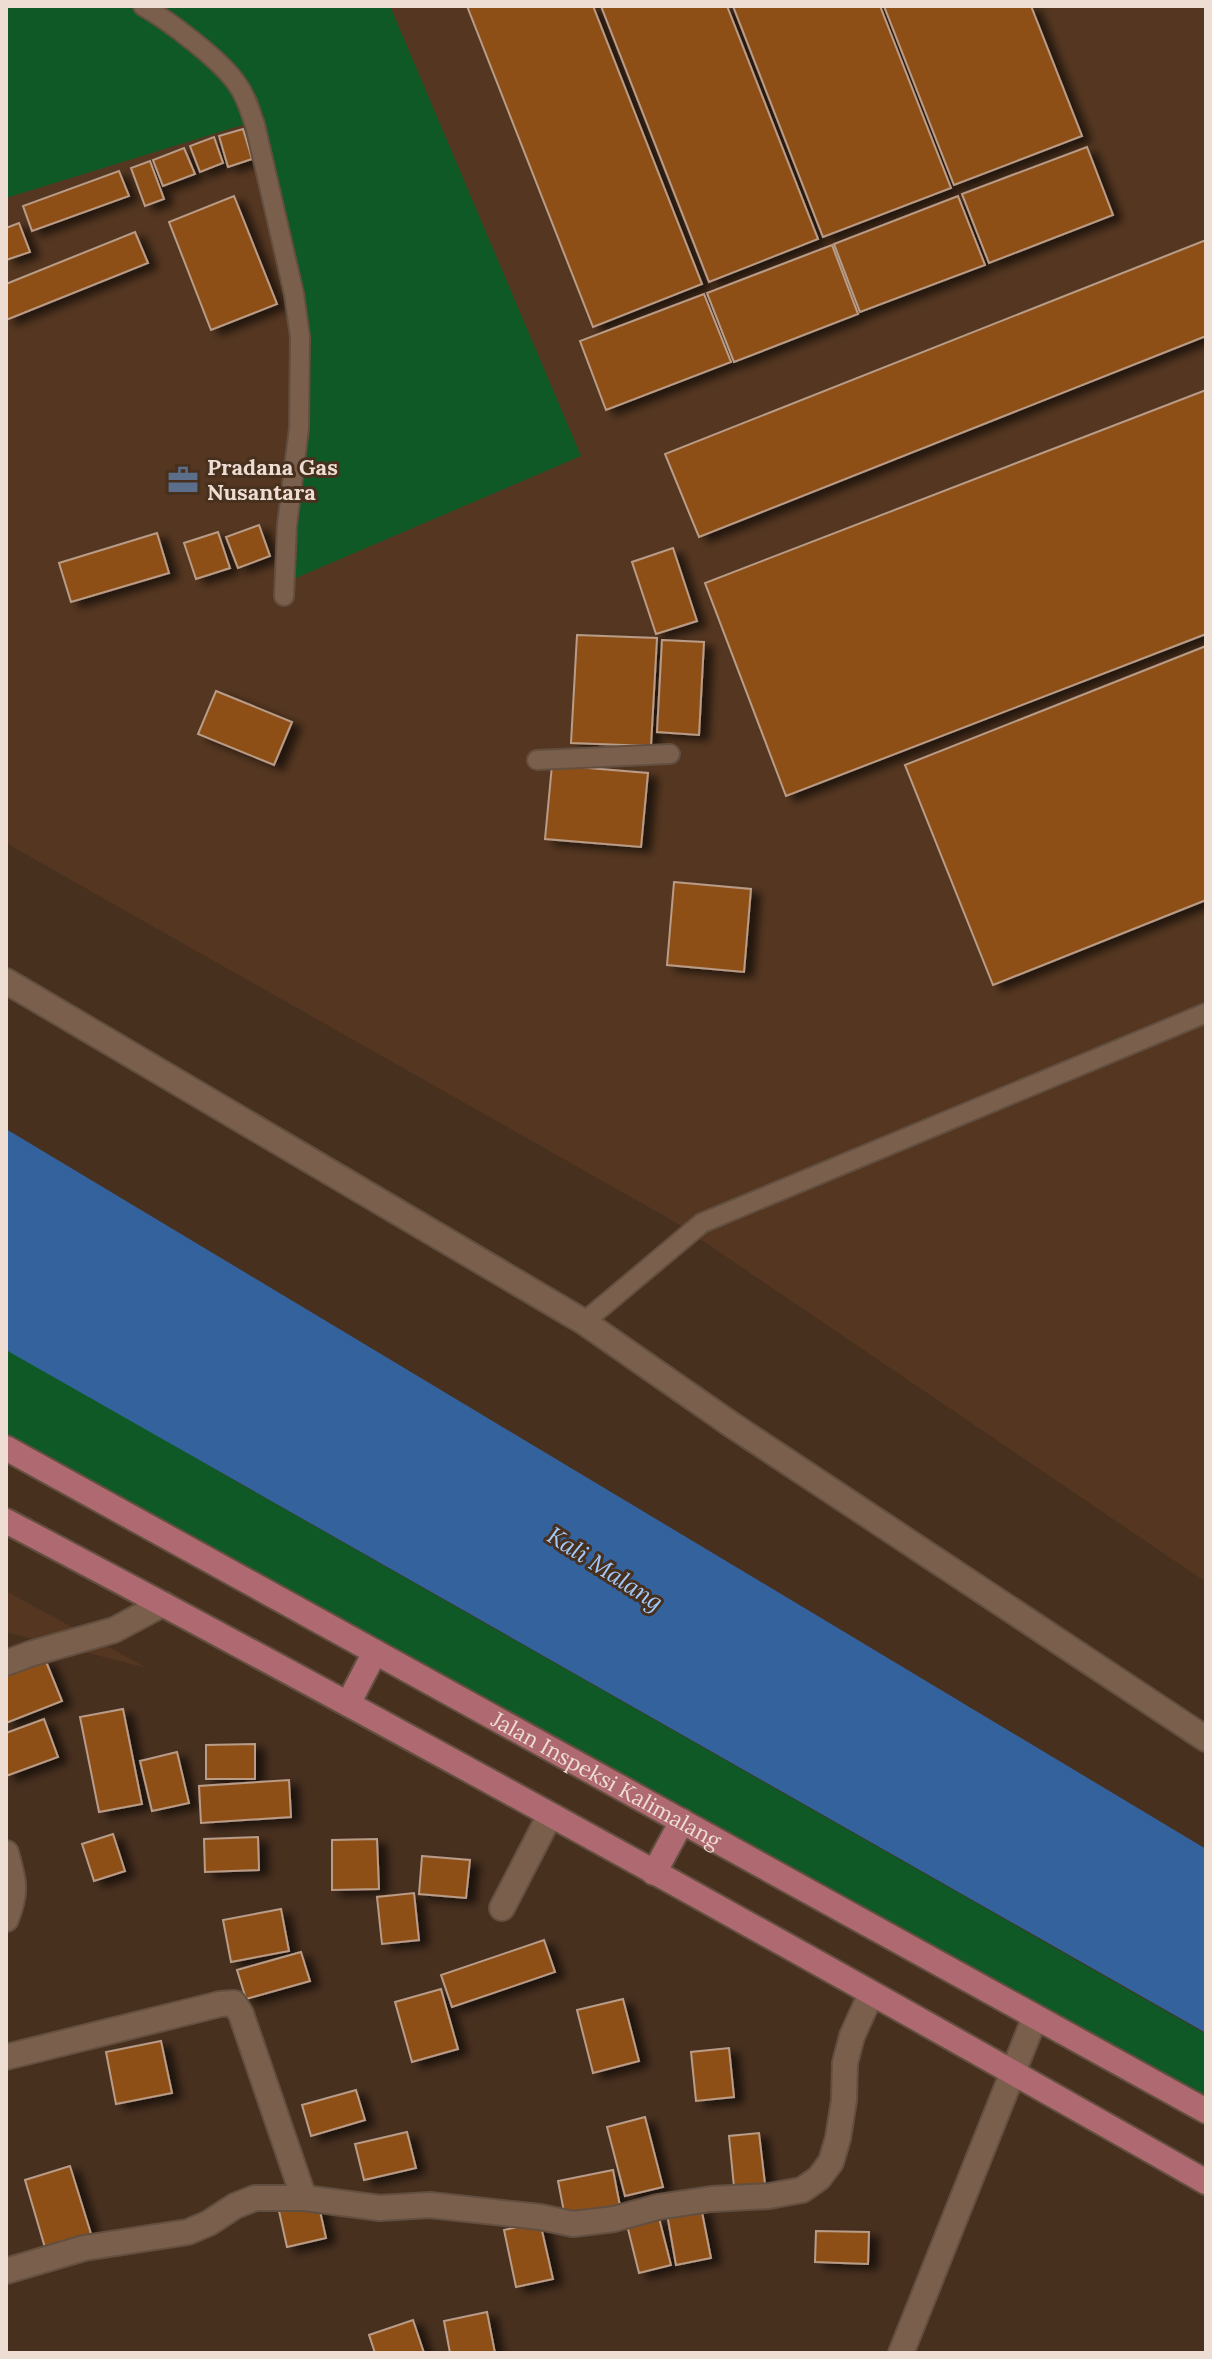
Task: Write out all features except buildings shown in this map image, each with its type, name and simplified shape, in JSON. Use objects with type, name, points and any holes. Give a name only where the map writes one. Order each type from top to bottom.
[{"type":"main road","name":"Jalan Inspeksi Kalimalang","points":[[8,1454],[375,1652],[1206,2111]]},
{"type":"main road","points":[[6,1521],[550,1815],[1206,2182]]},
{"type":"main road","points":[[348,1704],[375,1652]]},
{"type":"main road","points":[[654,1873],[682,1821]]},
{"type":"street","points":[[6,981],[584,1322],[745,1433],[1206,1739]]},
{"type":"street","points":[[6,1663],[114,1630],[163,1604]]},
{"type":"street","points":[[502,1908],[550,1815]]},
{"type":"street","points":[[6,1853],[15,1885],[6,1919]]},
{"type":"street","points":[[6,2271],[84,2248],[188,2232],[255,2198],[304,2198],[380,2208],[430,2205],[540,2217],[573,2224],[711,2199],[769,2196],[802,2190],[819,2178],[831,2162],[844,2100],[845,2063],[852,2036],[871,1994]]},
{"type":"street","points":[[6,2057],[234,2003],[241,2014],[304,2198]]},
{"type":"street","points":[[901,2353],[1035,2017]]},
{"type":"lane","points":[[143,6],[161,16],[227,71],[247,102],[255,125],[294,294],[300,337],[299,428],[287,525],[284,596]]},
{"type":"lane","points":[[537,760],[670,754]]},
{"type":"lane","points":[[584,1322],[702,1223],[1205,1016]]},
{"type":"shaded area","points":[[6,6],[1206,6],[1206,1582],[675,1222],[6,843]]},
{"type":"shaded area","points":[[6,1591],[147,1668],[6,1632]]},
{"type":"green space","points":[[6,6],[390,6],[581,456],[289,581],[294,347],[249,123],[6,198]]},
{"type":"green space","points":[[6,1346],[232,1479],[1206,2034],[1206,2111],[6,1448]]},
{"type":"water","name":"Kali Malang","points":[[6,1129],[1206,1849],[1206,2033],[6,1350]]},
{"type":"place","name":"Pradana Gas Nusantara","points":[[183,480]]}]
